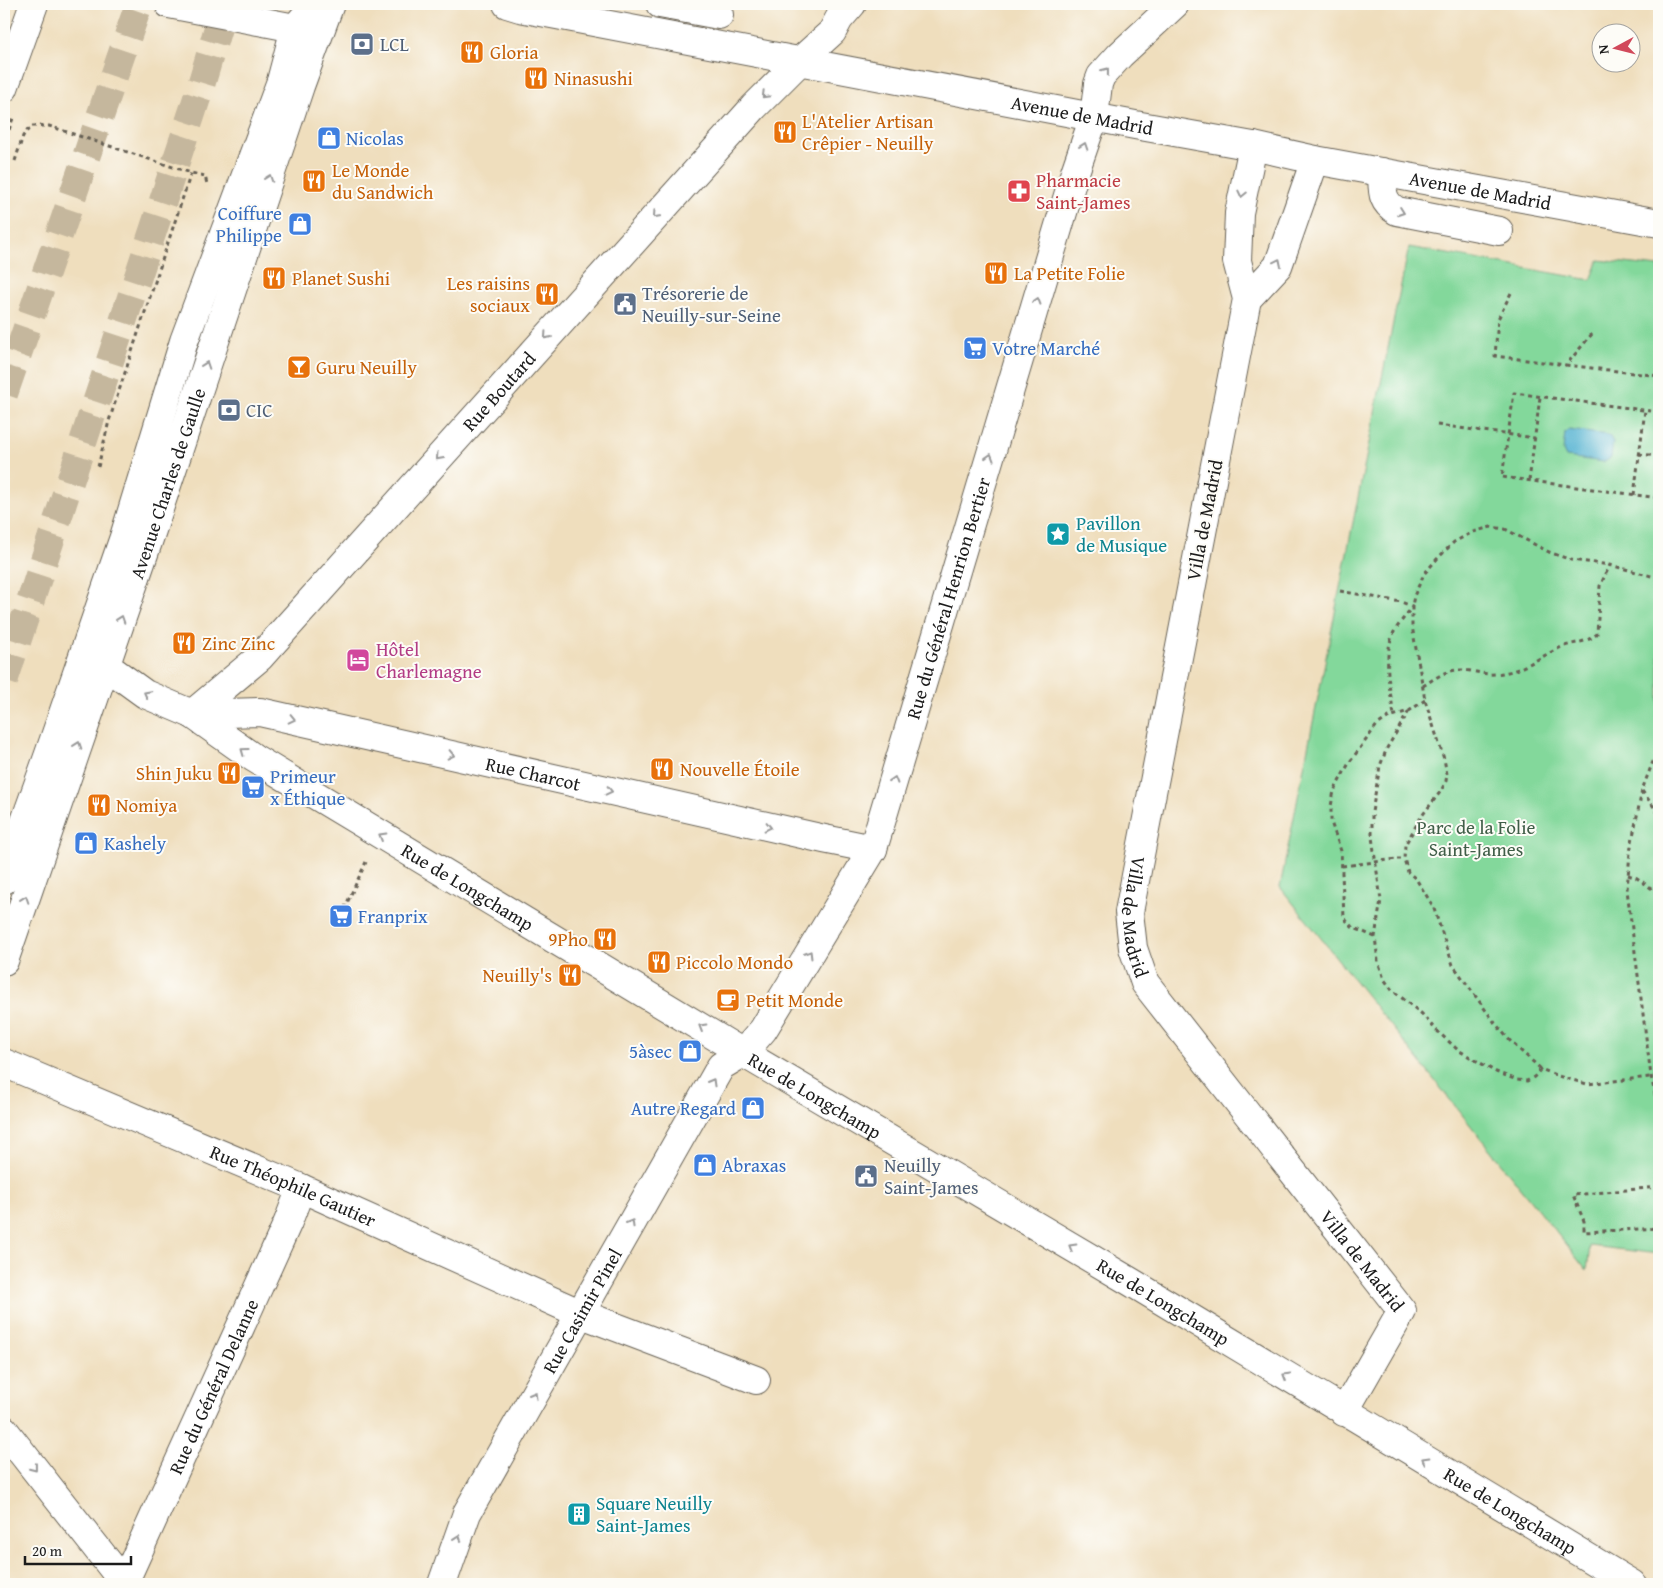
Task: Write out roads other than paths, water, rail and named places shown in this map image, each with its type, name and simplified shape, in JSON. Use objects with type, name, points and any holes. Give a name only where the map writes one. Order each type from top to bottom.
[{"type":"street","points":[[4,54],[15,21],[24,4]]},
{"type":"street","points":[[4,88],[34,4]]},
{"type":"street","points":[[169,4],[294,28]]},
{"type":"street","points":[[4,880],[121,546],[184,341],[281,81],[294,28],[317,4]]},
{"type":"street","name":"Avenue Charles de Gaulle","points":[[4,961],[300,86],[330,4]]},
{"type":"street","name":"Avenue de Madrid","points":[[507,4],[1253,146],[1314,160],[1659,223]]},
{"type":"street","points":[[660,4],[719,15]]},
{"type":"street","name":"Rue Boutard","points":[[192,714],[260,657],[754,106],[832,32],[852,4]]},
{"type":"street","name":"Rue du Général Henrion Bertier","points":[[744,1052],[763,1030],[873,849],[1075,172],[1094,117],[1098,84],[1102,76],[1120,55],[1176,4]]},
{"type":"street","name":"Villa de Madrid","points":[[1253,146],[1239,213],[1237,261],[1247,299],[1129,912],[1133,948],[1145,983],[1402,1311],[1344,1412]]},
{"type":"street","points":[[1247,299],[1278,266],[1314,160]]},
{"type":"street","points":[[1382,172],[1384,196],[1390,207],[1397,211],[1499,231]]},
{"type":"street","name":"Rue de Longchamp","points":[[105,665],[145,694],[192,714],[254,758],[1140,1287],[1344,1412],[1632,1584]]},
{"type":"street","name":"Rue Charcot","points":[[192,714],[260,712],[873,849]]},
{"type":"street","name":"Rue Casimir Pinel","points":[[442,1584],[467,1513],[579,1313],[721,1066],[744,1052]]},
{"type":"street","name":"Rue Théophile Gautier","points":[[4,1063],[301,1188],[579,1313],[756,1380]]},
{"type":"street","name":"Rue du Général Delanne","points":[[125,1584],[284,1231],[301,1188]]},
{"type":"street","points":[[4,1430],[125,1584]]},
{"type":"water","points":[[1569,430],[1609,435],[1613,442],[1611,458],[1604,462],[1566,457],[1563,451],[1565,433]]},
{"type":"tunnel","points":[[4,394],[139,4]]},
{"type":"tunnel","points":[[4,681],[199,92],[225,4]]},
{"type":"place","name":"LCL","points":[[362,44]]},
{"type":"place","name":"Gloria","points":[[472,52]]},
{"type":"place","name":"Ninasushi","points":[[536,78]]},
{"type":"place","name":"L'Atelier Artisan Crêpier - Neuilly","points":[[785,132]]},
{"type":"place","name":"Nicolas","points":[[329,138]]},
{"type":"place","name":"Le Monde du Sandwich","points":[[314,181]]},
{"type":"place","name":"Pharmacie Saint-James","points":[[1019,191]]},
{"type":"place","name":"Coiffure Philippe","points":[[300,224]]},
{"type":"place","name":"La Petite Folie","points":[[996,273]]},
{"type":"place","name":"Planet Sushi","points":[[274,278]]},
{"type":"place","name":"Les raisins sociaux","points":[[547,294]]},
{"type":"place","name":"Trésorerie de Neuilly-sur-Seine","points":[[625,304]]},
{"type":"place","name":"Votre Marché","points":[[975,348]]},
{"type":"place","name":"Guru Neuilly","points":[[299,367]]},
{"type":"place","name":"CIC","points":[[229,410]]},
{"type":"place","name":"Pavillon de Musique","points":[[1058,534]]},
{"type":"place","name":"Zinc Zinc","points":[[184,643]]},
{"type":"place","name":"Hôtel Charlemagne","points":[[358,660]]},
{"type":"place","name":"Nouvelle Étoile","points":[[662,769]]},
{"type":"place","name":"Shin Juku","points":[[229,773]]},
{"type":"place","name":"Primeur x Éthique","points":[[253,787]]},
{"type":"place","name":"Nomiya","points":[[99,805]]},
{"type":"place","name":"Kashely","points":[[86,843]]},
{"type":"place","name":"Franprix","points":[[341,916]]},
{"type":"place","name":"9Pho","points":[[605,939]]},
{"type":"place","name":"Piccolo Mondo","points":[[659,962]]},
{"type":"place","name":"Neuilly's","points":[[570,975]]},
{"type":"place","name":"Petit Monde","points":[[728,1000]]},
{"type":"place","name":"5àsec","points":[[690,1051]]},
{"type":"place","name":"Autre Regard","points":[[753,1108]]},
{"type":"place","name":"Abraxas","points":[[705,1165]]},
{"type":"place","name":"Neuilly Saint-James","points":[[866,1176]]},
{"type":"place","name":"Square Neuilly Saint-James","points":[[579,1514]]},
{"type":"park label","name":"Parc de la Folie Saint-James","points":[[1476,838]]}]
